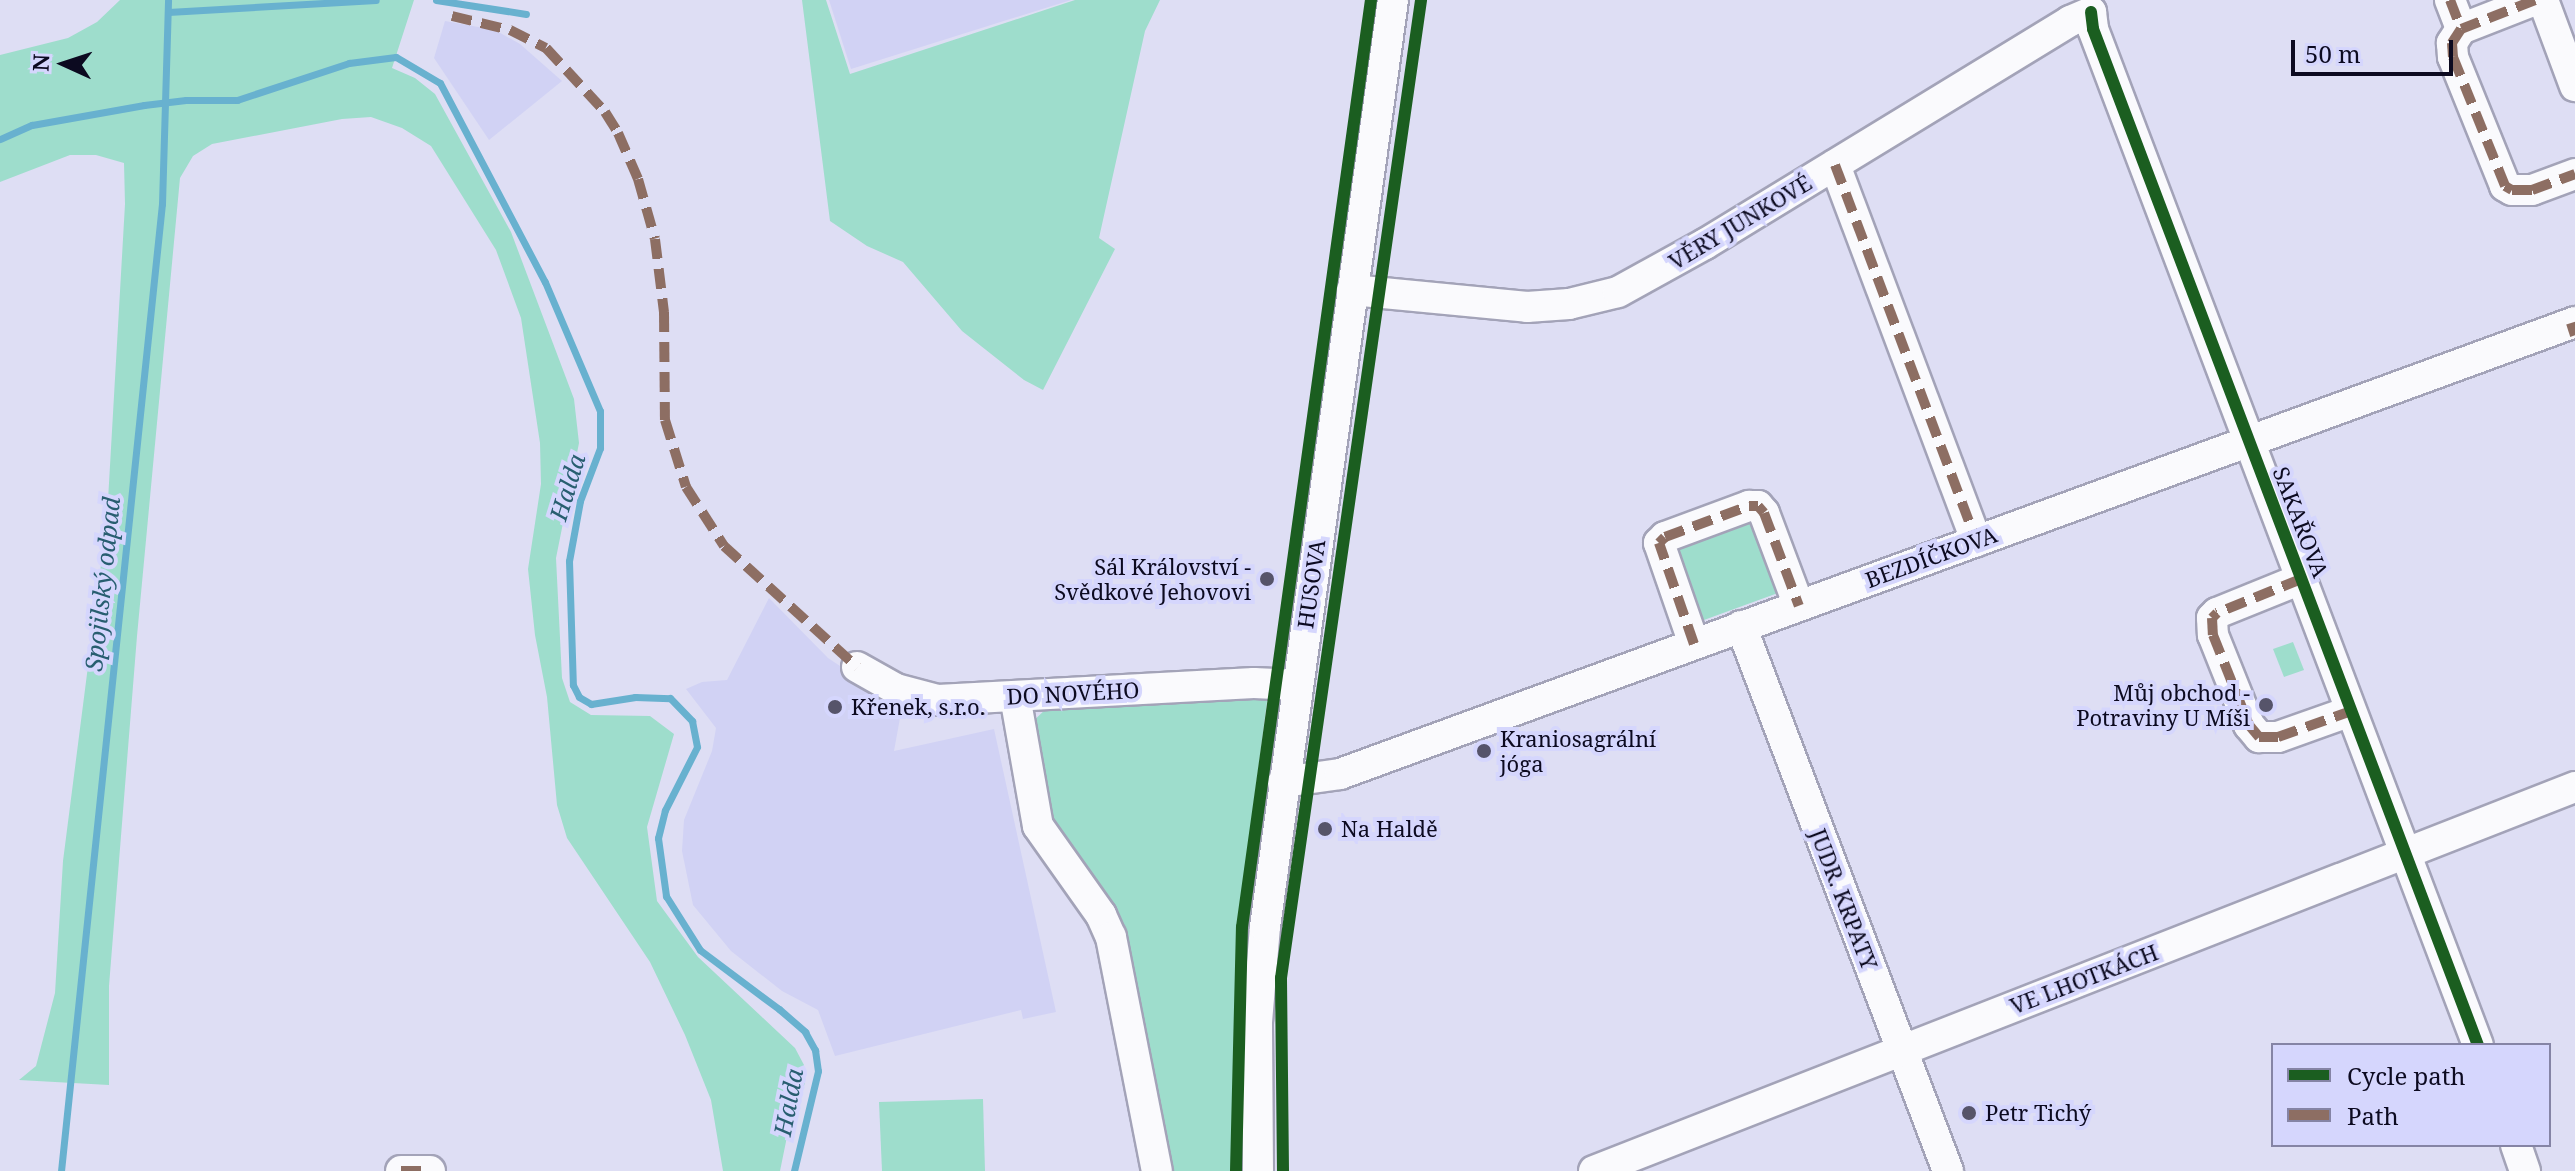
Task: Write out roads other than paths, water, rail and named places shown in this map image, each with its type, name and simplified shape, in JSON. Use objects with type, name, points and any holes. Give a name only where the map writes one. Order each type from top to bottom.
[{"type":"street","name":"HUSOVA","points":[[1258,1171],[1255,1084],[1261,964],[1283,782],[1393,0]]},
{"type":"street","points":[[2450,0],[2461,29]]},
{"type":"street","points":[[2535,0],[2461,29],[2454,38],[2453,57],[2505,186],[2512,190],[2532,190],[2575,174]]},
{"type":"street","points":[[2543,0],[2575,86]]},
{"type":"street","name":"VĚRY JUNKOVÉ","points":[[1352,290],[1527,307],[1599,298],[1639,282],[2098,6]]},
{"type":"street","name":"SAKAŘOVA","points":[[2098,6],[2093,29],[2477,1043]]},
{"type":"street","points":[[1835,165],[1976,541]]},
{"type":"street","name":"BEZDÍČKOVA","points":[[1283,782],[1340,774],[2249,441],[2574,326]]},
{"type":"street","points":[[1694,644],[1659,547],[1665,537],[1749,506],[1762,509],[1799,606]]},
{"type":"street","points":[[2301,579],[2217,613],[2212,618],[2213,635],[2249,725],[2259,737],[2277,737],[2351,711]]},
{"type":"street","name":"JUDR. KRPATY","points":[[1741,626],[1948,1171]]},
{"type":"street","name":"DO NOVÉHO","points":[[857,667],[896,689],[925,699],[1254,683],[1297,685]]},
{"type":"street","points":[[1015,696],[1038,826],[1101,915],[1111,937],[1157,1171]]},
{"type":"street","name":"VE LHOTKÁCH","points":[[1594,1171],[2575,787]]},
{"type":"street","points":[[2517,1147],[2525,1171]]},
{"type":"street","points":[[401,1171],[430,1171]]},
{"type":"waterway","name":"Spojilský odpad","points":[[61,1171],[162,204],[168,0]]},
{"type":"waterway","points":[[168,12],[376,0]]},
{"type":"waterway","points":[[436,0],[526,14]]},
{"type":"waterway","name":"Halda","points":[[0,139],[32,125],[144,105],[186,100],[237,100],[349,63],[396,57],[440,83],[545,282],[600,411],[600,448],[580,501],[569,561],[573,685],[579,697],[591,704],[635,697],[670,698],[692,721],[697,747],[665,810],[658,838],[666,896],[700,950],[779,1009],[805,1032],[815,1050],[818,1071],[794,1171]]},
{"type":"place","name":"Sál Království - Svědkové Jehovovi","points":[[1267,579]]},
{"type":"place","name":"Můj obchod - Potraviny U Míši","points":[[2266,705]]},
{"type":"place","name":"Křenek, s.r.o.","points":[[835,707]]},
{"type":"place","name":"Kraniosagrální jóga","points":[[1484,751]]},
{"type":"place","name":"Na Haldě","points":[[1325,829]]},
{"type":"place","name":"Petr Tichý","points":[[1969,1113]]}]
